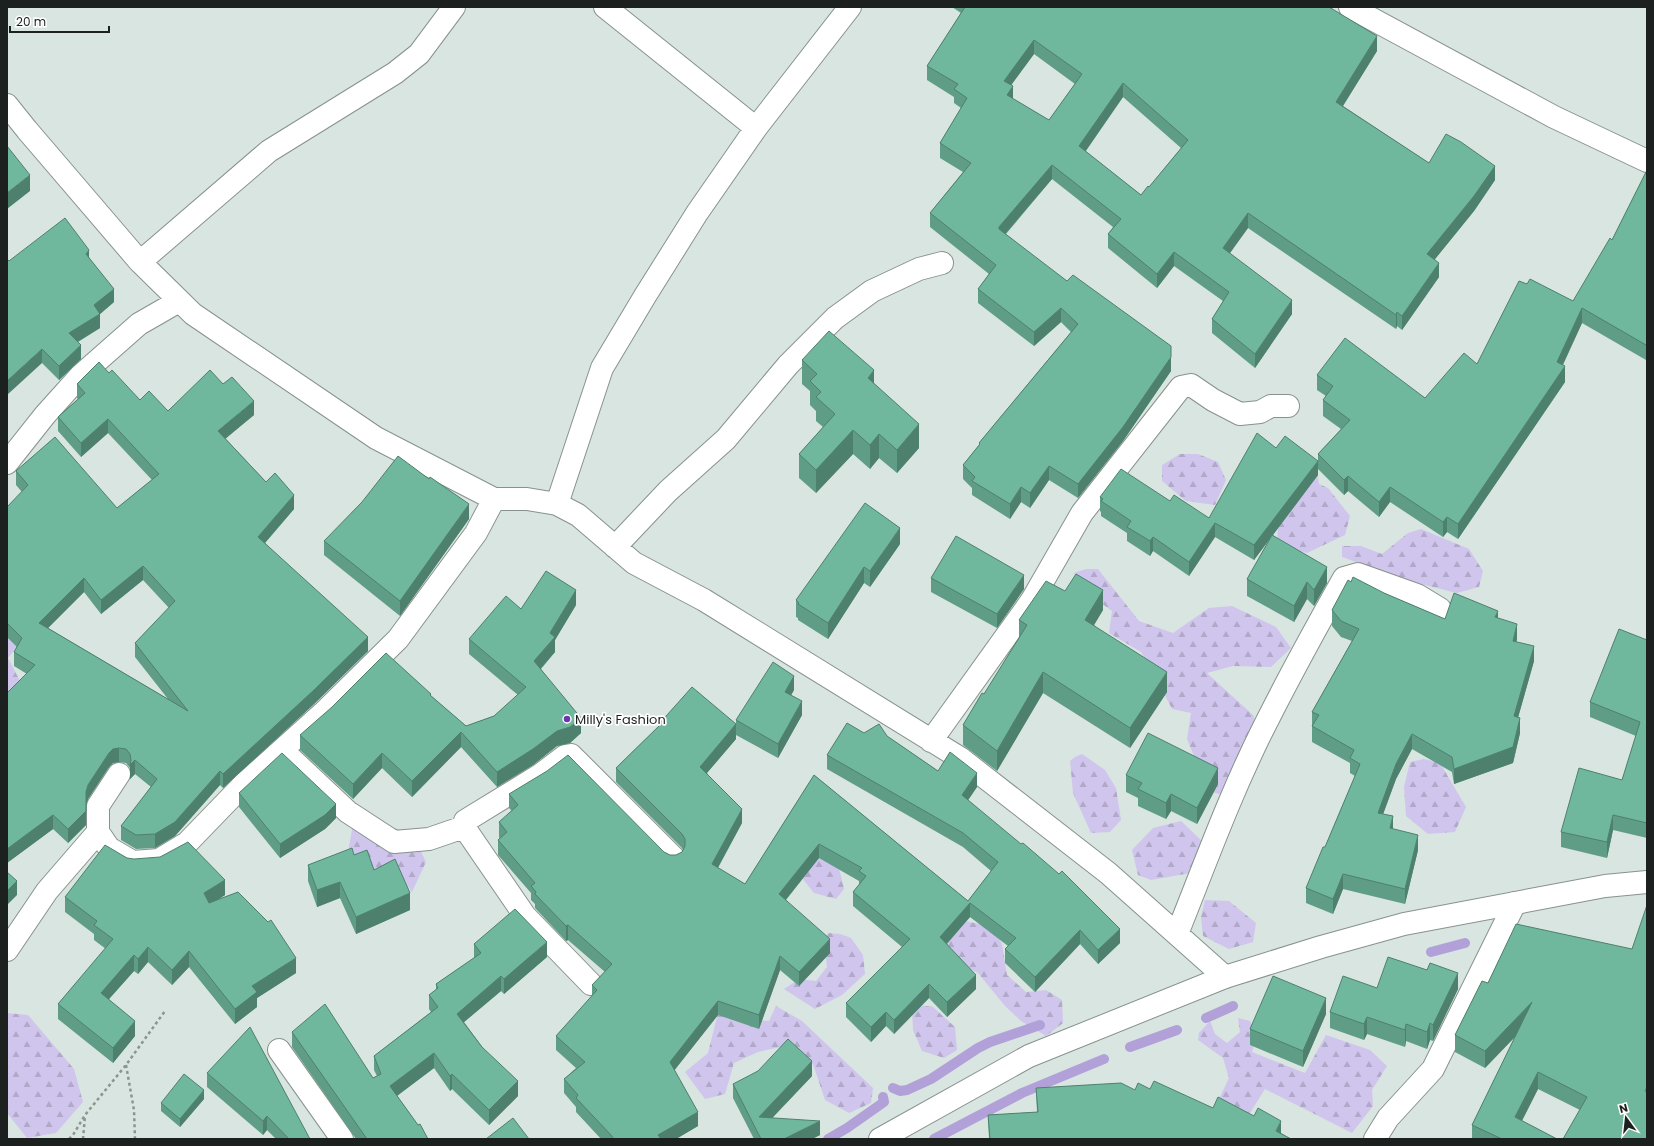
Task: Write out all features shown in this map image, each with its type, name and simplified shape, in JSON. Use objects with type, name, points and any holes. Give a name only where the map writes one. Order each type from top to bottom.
[{"type":"street","points":[[140,262],[269,151],[396,73],[419,54],[454,7]]},
{"type":"street","points":[[605,7],[756,128]]},
{"type":"street","points":[[557,504],[602,368],[644,296],[697,213],[756,128],[850,7]]},
{"type":"street","points":[[1350,7],[1554,117],[1647,161]]},
{"type":"street","points":[[7,105],[140,262],[193,314],[376,438],[494,499],[527,499],[557,504],[578,515],[634,563],[704,600],[960,758],[1108,873],[1225,977]]},
{"type":"street","points":[[615,547],[668,491],[726,439],[788,365],[835,318],[872,291],[919,269],[942,262]]},
{"type":"street","points":[[7,463],[45,415],[80,376],[139,324],[179,301]]},
{"type":"street","points":[[931,741],[1032,600],[1082,513],[1181,387],[1191,385],[1213,400],[1240,414],[1260,412],[1271,406],[1288,406]]},
{"type":"street","points":[[119,774],[98,806],[98,832],[110,848],[133,862],[159,860],[187,843],[244,784],[323,713],[398,639],[476,533],[494,499]]},
{"type":"street","points":[[1177,934],[1222,820],[1264,726],[1303,650],[1344,578],[1358,574],[1417,595],[1440,609]]},
{"type":"street","points":[[282,750],[348,812],[394,842],[429,839],[464,827]]},
{"type":"street","points":[[591,984],[525,916],[464,827],[465,821],[540,775],[565,756],[571,755],[673,857]]},
{"type":"street","points":[[7,950],[47,891],[98,832]]},
{"type":"street","points":[[880,1139],[1029,1056],[1225,977],[1321,946],[1404,924],[1605,886],[1647,882]]},
{"type":"street","points":[[1375,1139],[1388,1118],[1433,1070],[1515,903]]},
{"type":"street","points":[[279,1050],[342,1139]]},
{"type":"path","points":[[69,1139],[85,1115],[126,1065],[165,1011]]},
{"type":"path","points":[[126,1065],[134,1110],[134,1139]]},
{"type":"path","points":[[83,1139],[85,1115]]},
{"type":"green space","points":[[1180,454],[1198,454],[1218,462],[1226,480],[1215,505],[1186,501],[1162,481],[1162,465]]},
{"type":"green space","points":[[1306,458],[1315,459],[1319,484],[1328,488],[1350,516],[1345,535],[1307,553],[1277,544],[1279,509]]},
{"type":"green space","points":[[1421,529],[1469,549],[1483,571],[1479,587],[1457,593],[1409,581],[1342,557],[1342,546],[1361,546],[1382,554],[1408,533]]},
{"type":"green space","points":[[1086,569],[1098,569],[1139,621],[1173,633],[1209,608],[1232,606],[1276,627],[1291,648],[1271,667],[1233,666],[1207,673],[1254,716],[1253,775],[1232,798],[1206,790],[1187,739],[1191,713],[1172,709],[1141,652],[1109,633],[1112,611],[1080,588],[1074,573]]},
{"type":"green space","points":[[7,630],[21,642],[8,658],[20,681],[15,690],[7,692]]},
{"type":"green space","points":[[1082,754],[1105,770],[1116,788],[1121,820],[1110,832],[1091,833],[1073,793],[1070,761]]},
{"type":"green space","points":[[1424,759],[1440,763],[1466,807],[1455,832],[1428,834],[1406,816],[1404,787],[1410,762]]},
{"type":"green space","points":[[1181,821],[1203,842],[1191,873],[1151,880],[1138,875],[1132,850],[1153,828]]},
{"type":"green space","points":[[353,824],[381,824],[412,833],[426,862],[412,892],[400,875],[378,874],[348,852]]},
{"type":"green space","points":[[804,855],[837,860],[844,889],[836,899],[814,893],[798,873]]},
{"type":"green space","points":[[1205,900],[1229,901],[1256,923],[1253,942],[1229,949],[1203,936],[1201,917]]},
{"type":"green space","points":[[956,919],[993,927],[1002,944],[1007,975],[1026,992],[1046,990],[1062,1000],[1063,1023],[1046,1036],[1021,1021],[1005,1006],[978,973],[945,955],[944,927]]},
{"type":"green space","points":[[829,933],[840,934],[851,938],[863,955],[865,974],[842,995],[815,1009],[784,989],[799,979],[816,981],[827,967],[824,939]]},
{"type":"green space","points":[[919,1005],[933,1007],[955,1027],[957,1050],[944,1058],[922,1051],[913,1030],[912,1009]]},
{"type":"green space","points":[[776,1006],[802,1021],[873,1088],[871,1103],[849,1113],[825,1100],[813,1064],[785,1046],[758,1052],[734,1063],[725,1094],[705,1099],[685,1072],[708,1053],[718,1013],[745,1019],[769,1021]]},
{"type":"green space","points":[[7,1013],[28,1015],[74,1069],[83,1102],[56,1133],[27,1138],[7,1113]]},
{"type":"green space","points":[[1238,1018],[1250,1021],[1257,1034],[1252,1052],[1305,1073],[1326,1035],[1370,1050],[1387,1066],[1372,1090],[1373,1106],[1352,1133],[1265,1089],[1250,1113],[1232,1114],[1219,1099],[1229,1078],[1223,1058],[1198,1040],[1199,1033],[1210,1021],[1215,1034],[1227,1043],[1240,1032]]},
{"type":"building","points":[[965,7],[1329,7],[1377,36],[1336,102],[1429,163],[1446,134],[1461,142],[1495,166],[1474,196],[1427,254],[1439,263],[1402,316],[1397,312],[1396,315],[1248,213],[1223,248],[1292,300],[1255,354],[1212,319],[1229,292],[1174,252],[1157,274],[1108,234],[1121,219],[1052,165],[999,227],[999,229],[1067,281],[1073,275],[1171,346],[1171,357],[1123,427],[1078,484],[1049,466],[1030,493],[1021,487],[1010,504],[972,481],[975,477],[963,465],[980,444],[979,443],[1078,324],[1061,308],[1034,332],[978,289],[996,265],[930,213],[971,163],[940,143],[967,98],[954,89],[958,84],[927,66]],"holes":[[[1034,40],[1082,74],[1049,120],[1007,95],[1013,86],[1004,81]],[[1123,83],[1188,140],[1141,195],[1079,146]]]},
{"type":"building","points":[[7,146],[30,175],[7,193]]},
{"type":"building","points":[[1647,170],[1646,345],[1582,308],[1557,362],[1565,366],[1458,524],[1447,517],[1443,522],[1390,487],[1379,502],[1348,476],[1344,480],[1318,454],[1350,420],[1323,400],[1333,386],[1317,375],[1345,338],[1425,398],[1464,353],[1477,364],[1519,281],[1527,284],[1530,279],[1573,301],[1610,238],[1612,240]]},
{"type":"building","points":[[65,218],[89,250],[86,254],[114,289],[94,305],[100,314],[69,333],[81,345],[59,366],[42,349],[7,381],[7,259],[9,261]]},
{"type":"building","points":[[829,331],[874,370],[868,378],[919,424],[897,450],[879,434],[870,445],[853,430],[816,470],[799,454],[835,414],[816,397],[821,392],[810,381],[817,374],[802,360]]},
{"type":"building","points":[[99,362],[109,373],[112,370],[140,400],[149,391],[168,411],[210,370],[223,384],[232,377],[254,401],[218,431],[266,482],[275,473],[294,495],[258,537],[368,637],[314,690],[223,774],[220,771],[175,822],[155,834],[136,835],[121,826],[157,779],[135,760],[130,765],[130,754],[126,749],[119,748],[113,749],[109,753],[88,785],[86,792],[86,811],[68,829],[53,815],[7,849],[7,693],[35,665],[14,652],[22,638],[7,623],[7,507],[28,485],[16,471],[55,437],[117,508],[159,474],[108,419],[81,443],[58,417],[85,393],[77,384]],"holes":[[[143,566],[175,601],[135,643],[188,711],[39,623],[84,578],[101,600]]]},
{"type":"building","points":[[1257,433],[1276,448],[1285,436],[1318,461],[1254,545],[1215,523],[1189,562],[1153,537],[1150,541],[1127,527],[1131,521],[1101,501],[1103,499],[1100,497],[1121,469],[1170,501],[1174,495],[1209,518]]},
{"type":"building","points":[[398,456],[429,479],[430,477],[469,504],[400,601],[324,541],[362,502]]},
{"type":"building","points":[[865,503],[900,528],[870,571],[864,567],[828,623],[798,604],[799,603],[796,600]]},
{"type":"building","points":[[1272,535],[1327,567],[1314,590],[1307,582],[1294,606],[1247,579]]},
{"type":"building","points":[[956,536],[1024,575],[997,614],[931,578]]},
{"type":"building","points":[[546,571],[576,590],[550,633],[555,637],[534,661],[581,718],[570,727],[557,731],[533,749],[497,772],[461,732],[412,781],[382,753],[353,784],[300,735],[332,707],[386,653],[431,694],[430,695],[466,726],[494,716],[526,687],[469,639],[506,596],[521,609]]},
{"type":"building","points":[[1076,574],[1103,590],[1085,620],[1167,672],[1130,728],[1043,672],[997,751],[963,725],[982,693],[984,694],[1027,625],[1019,620],[1046,581],[1065,591]]},
{"type":"building","points":[[1353,577],[1384,593],[1445,619],[1454,593],[1498,611],[1495,617],[1517,624],[1513,641],[1534,646],[1514,716],[1520,718],[1513,747],[1454,769],[1452,757],[1412,734],[1396,764],[1378,813],[1393,816],[1390,828],[1418,835],[1405,889],[1343,874],[1333,899],[1306,888],[1360,764],[1350,758],[1354,750],[1312,726],[1319,715],[1312,712],[1359,629],[1341,621],[1332,610],[1348,580],[1351,582]]},
{"type":"building","points":[[1619,629],[1647,640],[1647,823],[1613,815],[1607,842],[1561,832],[1579,768],[1622,780],[1640,722],[1590,702]]},
{"type":"building","points":[[773,662],[794,676],[785,692],[802,701],[778,744],[736,720]]},
{"type":"building","points":[[692,687],[736,724],[700,767],[742,809],[712,864],[745,884],[814,775],[968,901],[998,862],[963,833],[827,755],[847,723],[864,733],[879,724],[887,736],[938,771],[950,752],[977,773],[962,795],[1021,844],[1023,843],[1059,874],[1062,871],[1120,929],[1098,950],[1080,930],[1035,977],[1005,949],[1016,938],[970,903],[940,937],[976,975],[947,1002],[929,984],[894,1020],[886,1012],[871,1027],[846,1003],[910,939],[853,892],[866,876],[859,871],[862,868],[819,844],[779,894],[830,939],[799,972],[780,956],[759,1015],[718,1001],[670,1062],[698,1112],[658,1135],[661,1139],[614,1139],[576,1098],[578,1095],[564,1079],[585,1062],[556,1036],[597,990],[592,985],[612,964],[568,925],[566,926],[535,894],[536,892],[531,886],[535,883],[498,840],[507,832],[499,822],[518,805],[509,794],[547,771],[568,755],[664,852],[670,855],[676,855],[682,852],[685,846],[685,839],[682,834],[616,768],[660,725],[659,724]]},
{"type":"building","points":[[1148,733],[1218,768],[1197,808],[1171,794],[1166,803],[1138,789],[1142,783],[1126,775]]},
{"type":"building","points":[[282,753],[336,804],[325,815],[280,844],[239,793]]},
{"type":"building","points":[[188,842],[225,880],[204,893],[209,903],[238,892],[268,922],[271,920],[296,958],[252,986],[257,992],[235,1009],[189,951],[172,970],[148,947],[138,959],[134,955],[101,993],[135,1021],[113,1048],[58,1004],[113,939],[94,925],[97,921],[65,897],[105,845],[127,858],[134,859],[160,857]]},
{"type":"building","points":[[352,848],[354,855],[367,850],[374,870],[395,859],[410,893],[356,917],[340,882],[317,890],[308,865]]},
{"type":"building","points":[[7,872],[17,881],[7,891]]},
{"type":"building","points":[[1647,905],[1647,1087],[1645,1091],[1647,1092],[1647,1139],[1563,1139],[1587,1097],[1538,1072],[1515,1117],[1557,1139],[1502,1139],[1472,1125],[1532,1002],[1485,1051],[1455,1035],[1482,981],[1488,983],[1516,924],[1632,949]]},
{"type":"building","points":[[515,909],[547,942],[504,979],[501,976],[457,1014],[482,1047],[518,1081],[489,1110],[452,1074],[450,1076],[434,1053],[390,1086],[418,1125],[420,1124],[428,1139],[367,1139],[292,1032],[325,1004],[373,1078],[381,1074],[374,1056],[438,1007],[429,995],[438,988],[436,984],[481,953],[474,944]]},
{"type":"building","points":[[1388,957],[1427,970],[1430,963],[1458,973],[1433,1025],[1430,1023],[1427,1032],[1406,1024],[1405,1030],[1367,1017],[1364,1024],[1330,1012],[1343,976],[1377,988]]},
{"type":"building","points":[[1273,976],[1326,998],[1303,1051],[1250,1029]]},
{"type":"building","points":[[250,1027],[310,1139],[289,1139],[267,1116],[263,1121],[207,1073]]},
{"type":"building","points":[[788,1039],[812,1061],[759,1117],[820,1121],[784,1139],[761,1139],[733,1084],[758,1071]]},
{"type":"building","points":[[184,1074],[204,1090],[180,1119],[161,1103]]},
{"type":"building","points":[[1154,1081],[1213,1108],[1218,1097],[1254,1116],[1258,1108],[1281,1121],[1276,1131],[1291,1139],[990,1139],[988,1115],[1038,1112],[1036,1088],[1121,1083],[1135,1090],[1138,1083],[1150,1089]]},
{"type":"building","points":[[513,1118],[529,1139],[486,1139]]},
{"type":"waterway","points":[[1431,952],[1465,943]]},
{"type":"waterway","points":[[1206,1018],[1233,1006]]},
{"type":"waterway","points":[[893,1088],[900,1091],[907,1090],[931,1079],[978,1048],[990,1042],[1040,1025]]},
{"type":"waterway","points":[[1130,1047],[1177,1030]]},
{"type":"waterway","points":[[934,1139],[1022,1093],[1104,1059]]},
{"type":"waterway","points":[[828,1139],[847,1128],[884,1102],[883,1097]]},
{"type":"place","name":"Milly's Fashion","points":[[567,719]]}]
